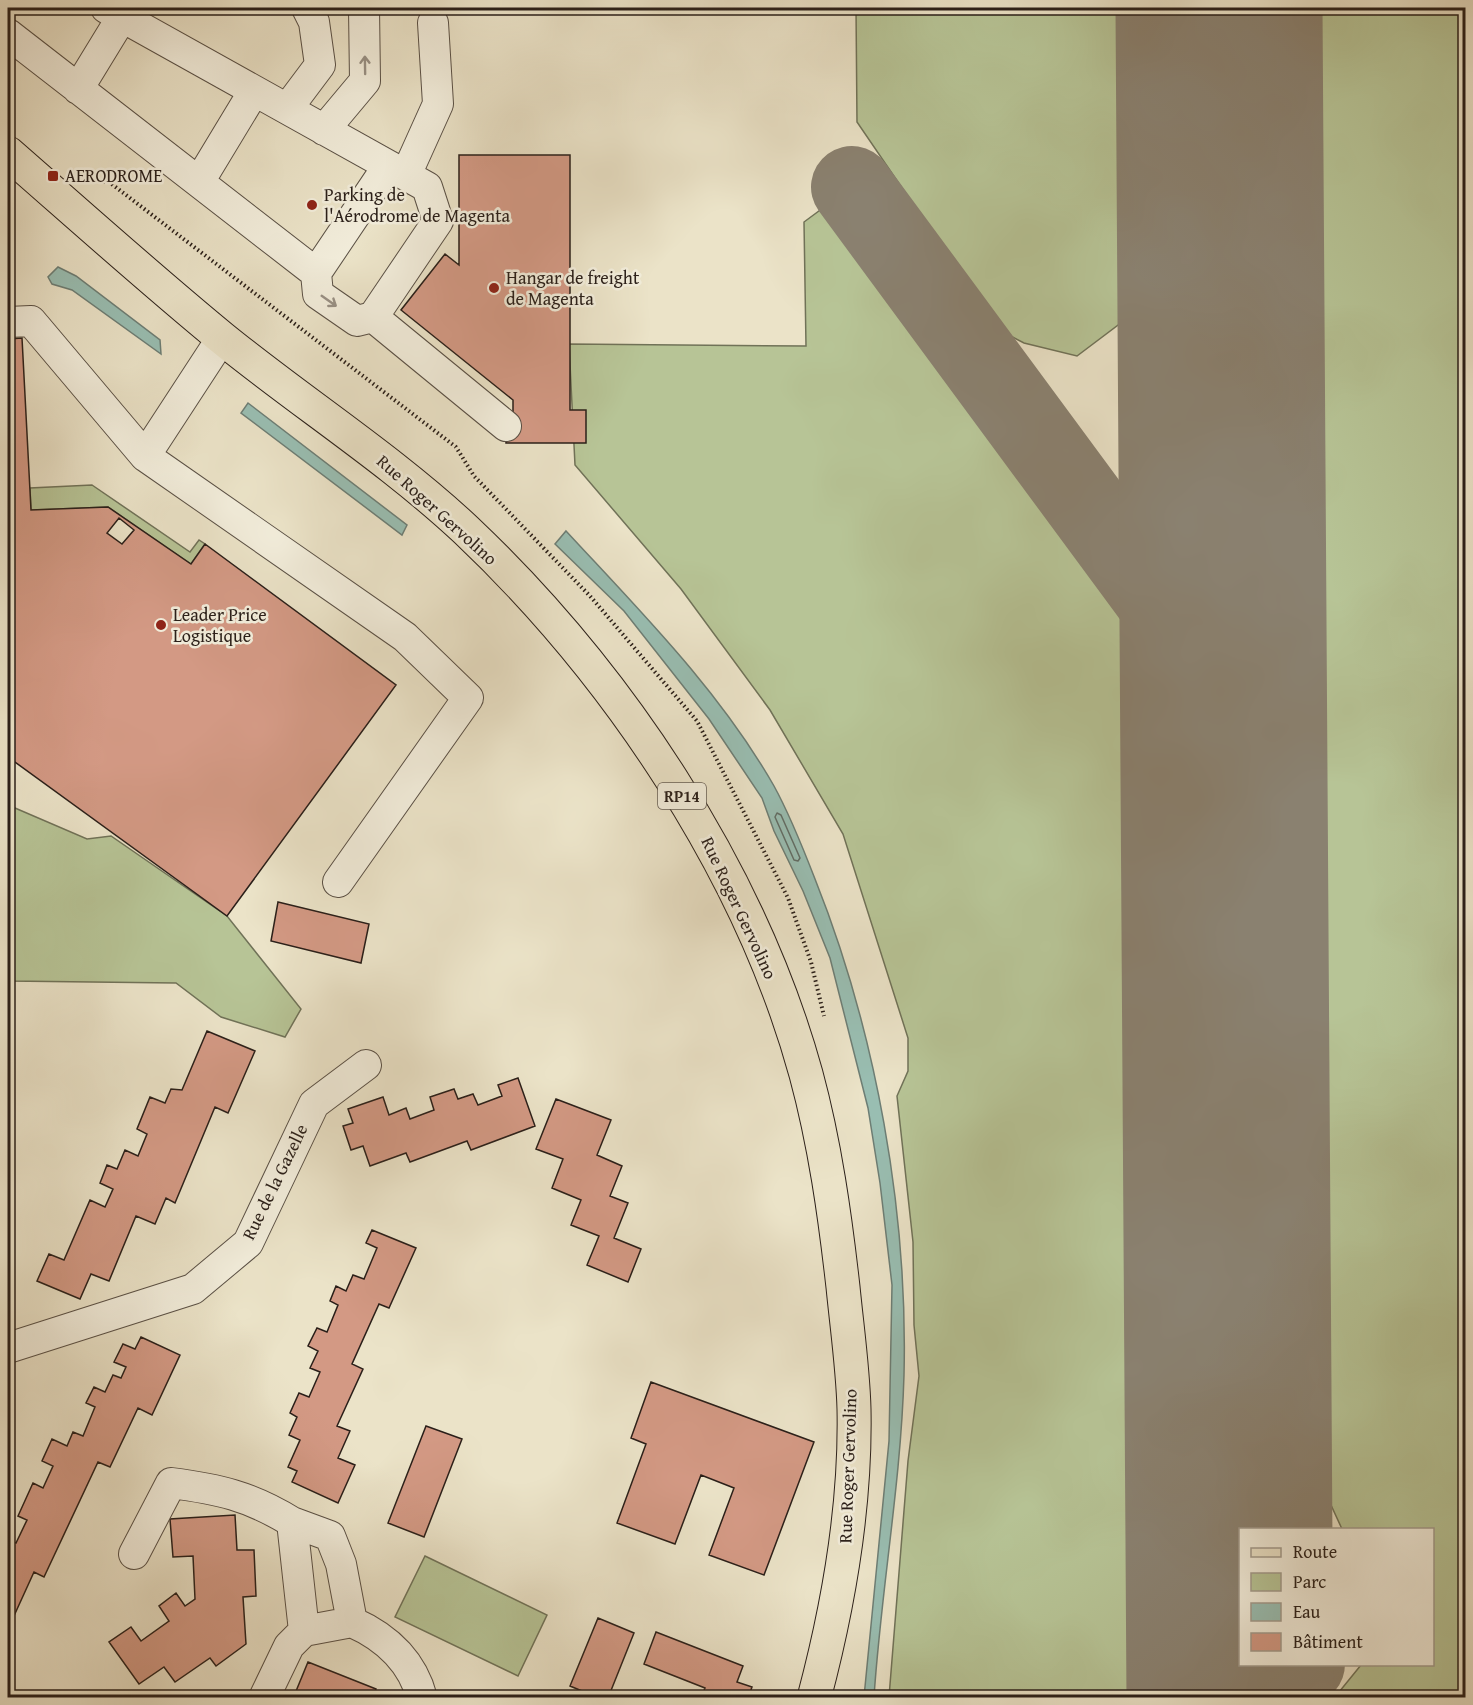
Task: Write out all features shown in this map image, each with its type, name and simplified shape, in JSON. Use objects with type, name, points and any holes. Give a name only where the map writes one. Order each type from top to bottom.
[{"type":"main road","name":"Rue Roger Gervolino","points":[[8,153],[222,338],[398,472],[466,530],[559,626],[626,712],[700,824],[766,958],[806,1073],[833,1198],[854,1410],[850,1504],[840,1591],[814,1698]]},
{"type":"street","points":[[287,109],[320,65],[314,22],[307,8]]},
{"type":"street","points":[[324,130],[365,81],[364,8]]},
{"type":"street","points":[[78,89],[114,12],[254,91],[324,130],[397,170],[428,187],[438,221],[374,317],[357,321],[318,294],[316,273],[397,170],[438,104],[433,24]]},
{"type":"street","points":[[8,34],[316,273]]},
{"type":"street","points":[[199,182],[254,91]]},
{"type":"street","points":[[374,317],[506,426]]},
{"type":"street","points":[[8,322],[31,321],[145,456],[405,636],[468,698],[338,882]]},
{"type":"street","points":[[145,456],[222,338]]},
{"type":"street","name":"Rue de la Gazelle","points":[[8,1348],[193,1289],[249,1243],[314,1104],[366,1065]]},
{"type":"street","points":[[134,1554],[171,1483],[224,1490],[264,1505],[292,1522],[330,1536],[341,1564],[352,1622]]},
{"type":"street","points":[[292,1522],[304,1631]]},
{"type":"street","points":[[264,1698],[289,1646],[304,1631],[352,1622],[377,1633],[399,1652],[422,1698]]},
{"type":"path","points":[[88,181],[109,182],[456,447],[474,476],[590,596],[697,721],[788,898],[811,962],[825,1019]]},
{"type":"green space","points":[[856,8],[1151,8],[1151,257],[1126,319],[1077,356],[1024,343],[999,330],[857,122]]},
{"type":"green space","points":[[1298,8],[1465,8],[1465,1697],[1335,1697],[1360,1666],[1434,1666],[1434,1528],[1342,1528],[1308,1455]]},
{"type":"green space","points":[[823,208],[857,241],[1102,573],[1147,645],[1156,686],[1153,1697],[889,1697],[908,1461],[919,1376],[914,1325],[913,1242],[897,1096],[908,1071],[908,1038],[843,834],[770,710],[681,589],[575,465],[569,344],[806,346],[804,222]]},
{"type":"green space","points":[[92,485],[190,552],[199,540],[205,544],[191,564],[108,507],[31,510],[30,488]]},
{"type":"green space","points":[[8,805],[87,839],[111,836],[227,916],[301,1009],[285,1037],[221,1017],[176,983],[8,981]]},
{"type":"green space","points":[[425,1556],[547,1615],[518,1676],[395,1617]]},
{"type":"water","points":[[58,267],[76,276],[160,340],[161,354],[72,290],[52,284],[48,277]]},
{"type":"water","points":[[248,403],[407,525],[402,535],[241,413]]},
{"type":"water","points":[[566,531],[704,684],[729,717],[774,786],[791,820],[815,879],[837,938],[855,998],[871,1060],[894,1186],[904,1313],[904,1375],[899,1456],[874,1697],[864,1697],[889,1441],[892,1285],[880,1183],[868,1108],[830,958],[803,891],[774,831],[762,798],[709,719],[624,611],[555,544]]},
{"type":"building","name":"Hangar de freight de Magenta","points":[[459,155],[570,155],[570,410],[586,410],[586,443],[506,443],[506,426],[513,427],[513,400],[401,310],[445,254],[459,265]]},
{"type":"building","name":"Leader Price Logistique","points":[[22,338],[31,510],[108,507],[191,564],[205,544],[396,685],[227,916],[8,757],[8,339]],"holes":[[[119,518],[134,530],[122,544],[107,533]]]},
{"type":"building","points":[[278,902],[369,924],[361,963],[271,941]]},
{"type":"building","points":[[207,1031],[255,1051],[228,1113],[215,1107],[175,1203],[166,1198],[155,1224],[136,1216],[109,1281],[91,1274],[80,1299],[37,1281],[49,1254],[64,1260],[90,1200],[105,1207],[113,1189],[100,1183],[107,1165],[117,1169],[125,1150],[138,1156],[147,1134],[137,1129],[150,1097],[165,1103],[171,1089],[182,1090]]},
{"type":"building","points":[[518,1078],[535,1126],[471,1150],[467,1141],[410,1162],[406,1153],[370,1166],[363,1146],[351,1150],[343,1126],[353,1123],[348,1109],[383,1097],[389,1115],[406,1108],[410,1119],[434,1110],[430,1097],[454,1089],[458,1099],[473,1094],[478,1105],[502,1096],[498,1085]]},
{"type":"building","points":[[556,1099],[611,1120],[597,1155],[622,1166],[610,1196],[628,1203],[614,1238],[641,1249],[628,1282],[587,1265],[599,1236],[571,1225],[581,1200],[552,1188],[563,1159],[536,1149]]},
{"type":"building","points":[[372,1230],[416,1248],[389,1308],[379,1304],[352,1364],[363,1369],[337,1426],[350,1431],[338,1458],[355,1465],[338,1503],[292,1482],[297,1471],[288,1467],[300,1440],[289,1435],[297,1417],[290,1413],[299,1393],[309,1397],[320,1372],[310,1368],[318,1351],[308,1346],[317,1328],[327,1332],[338,1305],[330,1301],[336,1286],[346,1291],[353,1275],[364,1279],[377,1248],[366,1243]]},
{"type":"building","points":[[141,1337],[180,1355],[152,1415],[138,1408],[110,1467],[98,1462],[44,1577],[34,1572],[8,1629],[8,1543],[9,1540],[16,1543],[27,1520],[18,1516],[33,1483],[43,1488],[53,1466],[42,1461],[52,1439],[67,1446],[73,1432],[83,1436],[95,1407],[86,1403],[94,1387],[105,1392],[113,1375],[121,1378],[126,1367],[114,1362],[123,1344],[135,1349]]},
{"type":"building","points":[[651,1382],[814,1442],[764,1575],[709,1555],[734,1488],[701,1475],[675,1544],[617,1523],[646,1444],[631,1438]]},
{"type":"building","points":[[426,1426],[462,1439],[424,1537],[388,1523]]},
{"type":"building","points":[[235,1515],[237,1550],[254,1550],[256,1596],[243,1597],[246,1644],[216,1666],[210,1658],[175,1682],[164,1667],[139,1684],[109,1642],[131,1627],[141,1641],[169,1621],[159,1606],[176,1593],[185,1606],[195,1599],[193,1556],[173,1557],[170,1519]]},
{"type":"building","points":[[598,1618],[634,1633],[608,1698],[599,1698],[570,1686]]},
{"type":"building","points":[[656,1632],[743,1666],[737,1682],[752,1687],[748,1698],[701,1698],[705,1688],[644,1664]]},
{"type":"building","points":[[308,1662],[376,1689],[373,1698],[294,1696]]},
{"type":"taxiway","points":[[852,187],[1223,690]]},
{"type":"taxiway","points":[[1228,1426],[1255,1492],[1276,1528]]},
{"type":"taxiway","points":[[1229,1558],[1218,1570],[1211,1584],[1207,1599],[1207,1614],[1210,1629],[1217,1642],[1239,1663]]},
{"type":"taxiway","points":[[1245,1666],[1272,1672],[1299,1666]]},
{"type":"runway","points":[[1219,8],[1230,1698]]},
{"type":"place","name":"AERODROME","points":[[53,176]]},
{"type":"place","name":"Parking de l'Aérodrome de Magenta","points":[[312,205]]},
{"type":"place","name":"Hangar de freight de Magenta","points":[[494,288]]},
{"type":"place","name":"Leader Price Logistique","points":[[161,625]]}]
